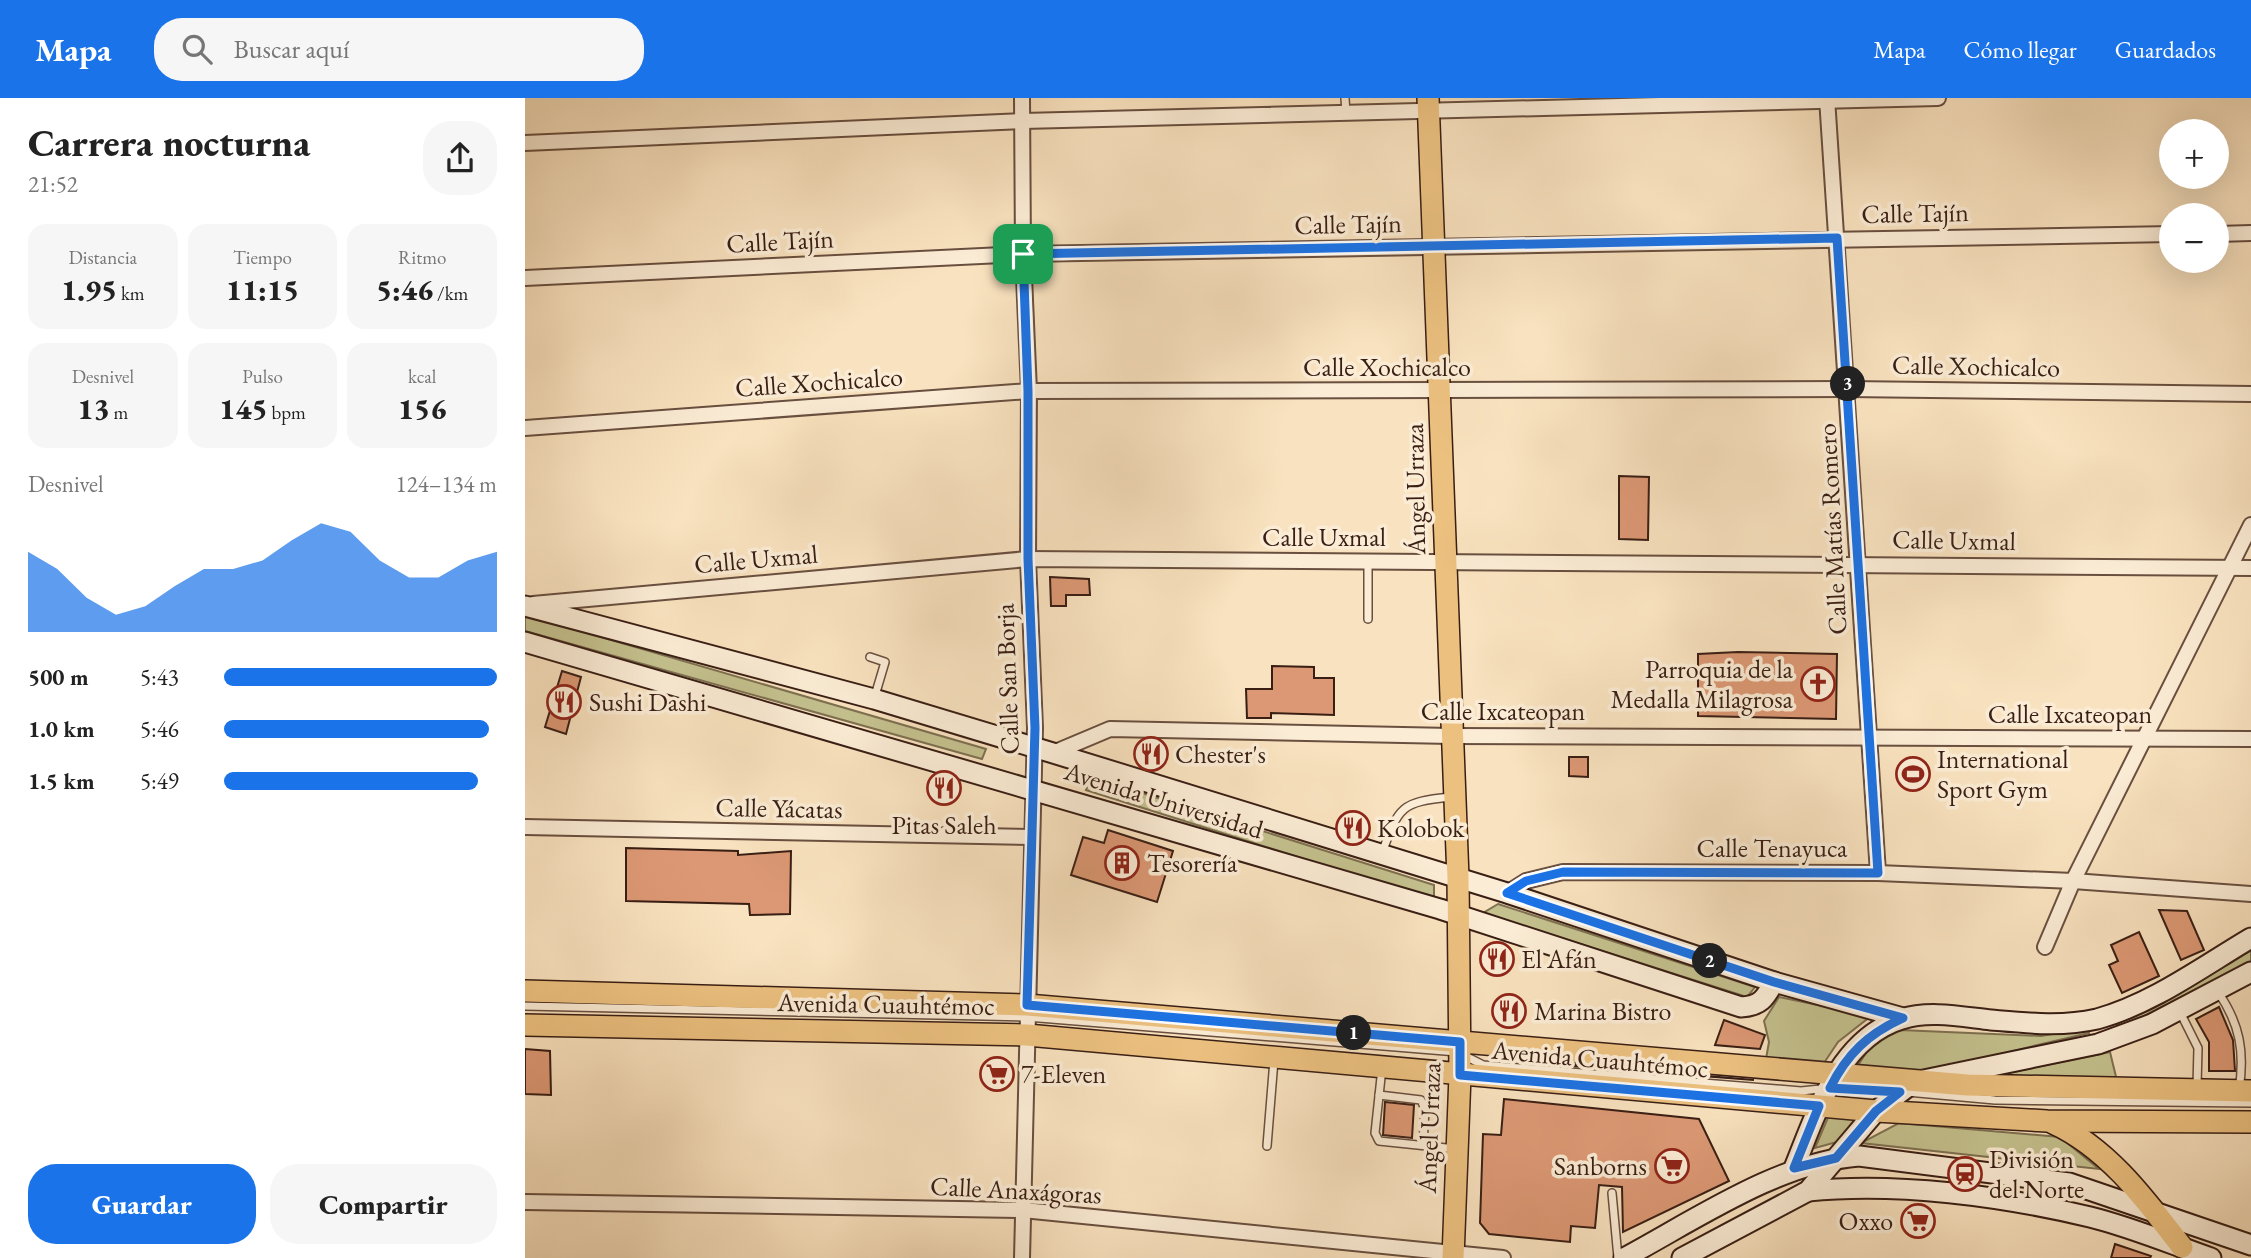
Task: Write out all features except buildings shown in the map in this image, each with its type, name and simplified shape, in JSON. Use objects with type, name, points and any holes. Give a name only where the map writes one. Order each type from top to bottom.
[{"type":"main road","name":"Ángel Urraza","points":[[1428,105],[1458,878],[1460,1075],[1453,1256]]},
{"type":"main road","name":"Avenida Universidad","points":[[525,605],[874,699],[1507,893],[1774,982],[1903,1018]]},
{"type":"main road","name":"Avenida Universidad","points":[[525,642],[1033,788],[1458,915],[1741,1007],[1753,1006],[1765,1000],[1774,982]]},
{"type":"main road","points":[[1794,1168],[1829,1089],[1856,1048],[1874,1031],[1903,1018],[1942,1015],[2044,1025],[2095,1019],[2137,1005],[2251,938]]},
{"type":"main road","points":[[1682,1258],[1808,1191],[1876,1111],[1907,1087],[2098,1044],[2152,1024],[2251,972]]},
{"type":"main road","name":"Avenida Cuauhtémoc","points":[[525,991],[1027,1019],[1460,1048],[1829,1089],[1876,1111],[2047,1121],[2251,1122]]},
{"type":"main road","name":"Avenida Cuauhtémoc","points":[[525,1025],[1027,1019],[1274,1056],[1460,1075],[1829,1089],[1988,1087],[2197,1090],[2247,1095]]},
{"type":"main road","points":[[2047,1121],[2078,1135],[2101,1153],[2155,1212],[2182,1247]]},
{"type":"main road","points":[[1624,1258],[1794,1168],[1836,1158],[1881,1157],[2046,1179],[2090,1188],[2251,1245]]},
{"type":"main road","points":[[1808,1191],[1879,1186],[2024,1205],[2089,1217],[2211,1258]]},
{"type":"street","name":"Calle San Borja","points":[[1022,98],[1023,254],[1028,391],[1028,559],[1044,750],[1033,788],[1022,1258]]},
{"type":"street","points":[[525,143],[1346,105],[1938,98]]},
{"type":"street","name":"Calle Matías Romero","points":[[1827,100],[1878,873]]},
{"type":"street","points":[[2229,234],[2251,233]]},
{"type":"street","name":"Calle Tajín","points":[[525,278],[1023,254],[2159,234]]},
{"type":"street","name":"Calle Xochicalco","points":[[525,428],[1028,391],[1848,389],[2251,394]]},
{"type":"street","points":[[2045,947],[2073,881],[2251,525]]},
{"type":"street","name":"Calle Uxmal","points":[[525,605],[1028,559],[2251,568]]},
{"type":"street","name":"Calle Ixcateopan","points":[[1044,750],[1110,729],[1451,736],[2251,739]]},
{"type":"street","name":"Calle Yácatas","points":[[525,827],[1032,837]]},
{"type":"street","name":"Calle Tenayuca","points":[[1507,893],[1526,881],[1563,872],[1878,873],[2073,881],[2251,894]]},
{"type":"street","name":"Calle Anaxágoras","points":[[525,1202],[1023,1210],[1405,1253],[1503,1258]]},
{"type":"lane","points":[[1368,562],[1368,619]]},
{"type":"lane","points":[[870,657],[885,662],[874,699]]},
{"type":"lane","points":[[1382,854],[1395,818],[1416,800],[1454,797]]},
{"type":"lane","points":[[1907,1087],[1995,1100],[2247,1095],[2241,1038],[2232,1012],[2217,990]]},
{"type":"lane","points":[[525,1006],[1027,1019]]},
{"type":"lane","points":[[2179,1010],[2191,1028],[2198,1048],[2200,1069],[2197,1090]]},
{"type":"lane","points":[[1266,1146],[1274,1056]]},
{"type":"lane","points":[[1382,1067],[1375,1133],[1379,1141],[1457,1149]]},
{"type":"lane","points":[[1379,1095],[1421,1100],[1425,1109],[1423,1145]]},
{"type":"lane","points":[[1612,1193],[1618,1258]]},
{"type":"shaded area","points":[[525,615],[986,749],[982,759],[525,631]]},
{"type":"shaded area","points":[[1091,777],[1434,885],[1434,900],[1086,790]]},
{"type":"shaded area","points":[[1498,904],[1755,987],[1747,997],[1483,913]]},
{"type":"shaded area","points":[[2251,950],[2251,962],[2120,1028],[2114,1022],[2171,999]]},
{"type":"shaded area","points":[[1779,997],[1871,1016],[1838,1042],[1822,1066],[1766,1059],[1769,1042],[1764,1021]]},
{"type":"shaded area","points":[[2088,1028],[2089,1033],[1906,1076],[1855,1070],[1871,1045],[1900,1030],[2041,1036]]},
{"type":"shaded area","points":[[2110,1052],[2118,1085],[1974,1080]]},
{"type":"shaded area","points":[[1829,1115],[1856,1119],[1848,1139],[1815,1148]]},
{"type":"shaded area","points":[[1899,1123],[2060,1137],[2099,1169],[1861,1143]]},
{"type":"place","name":"Parroquia de la Medalla Milagrosa","points":[[1818,684]]},
{"type":"place","name":"Sushi Dashi","points":[[564,702]]},
{"type":"place","name":"Chester's","points":[[1151,754]]},
{"type":"place","name":"International Sport Gym","points":[[1913,774]]},
{"type":"place","name":"Pitas Saleh","points":[[944,788]]},
{"type":"place","name":"Kolobok","points":[[1353,828]]},
{"type":"place","name":"Tesorería","points":[[1122,863]]},
{"type":"place","name":"El Afán","points":[[1497,959]]},
{"type":"place","name":"Marina Bistro","points":[[1509,1011]]},
{"type":"place","name":"7-Eleven","points":[[997,1074]]},
{"type":"place","name":"Sanborns","points":[[1672,1166]]},
{"type":"place","name":"División del Norte","points":[[1965,1174]]},
{"type":"place","name":"Oxxo","points":[[1918,1221]]},
{"type":"route","points":[[1837,238],[1878,873],[1563,872],[1526,881],[1507,893],[1774,982],[1903,1018],[1874,1031],[1856,1048],[1830,1088],[1900,1092],[1876,1111],[1836,1158],[1794,1168],[1819,1106],[1460,1075],[1460,1042],[1027,1005],[1035,728],[1028,559],[1028,391],[1023,254],[1837,238]]}]
